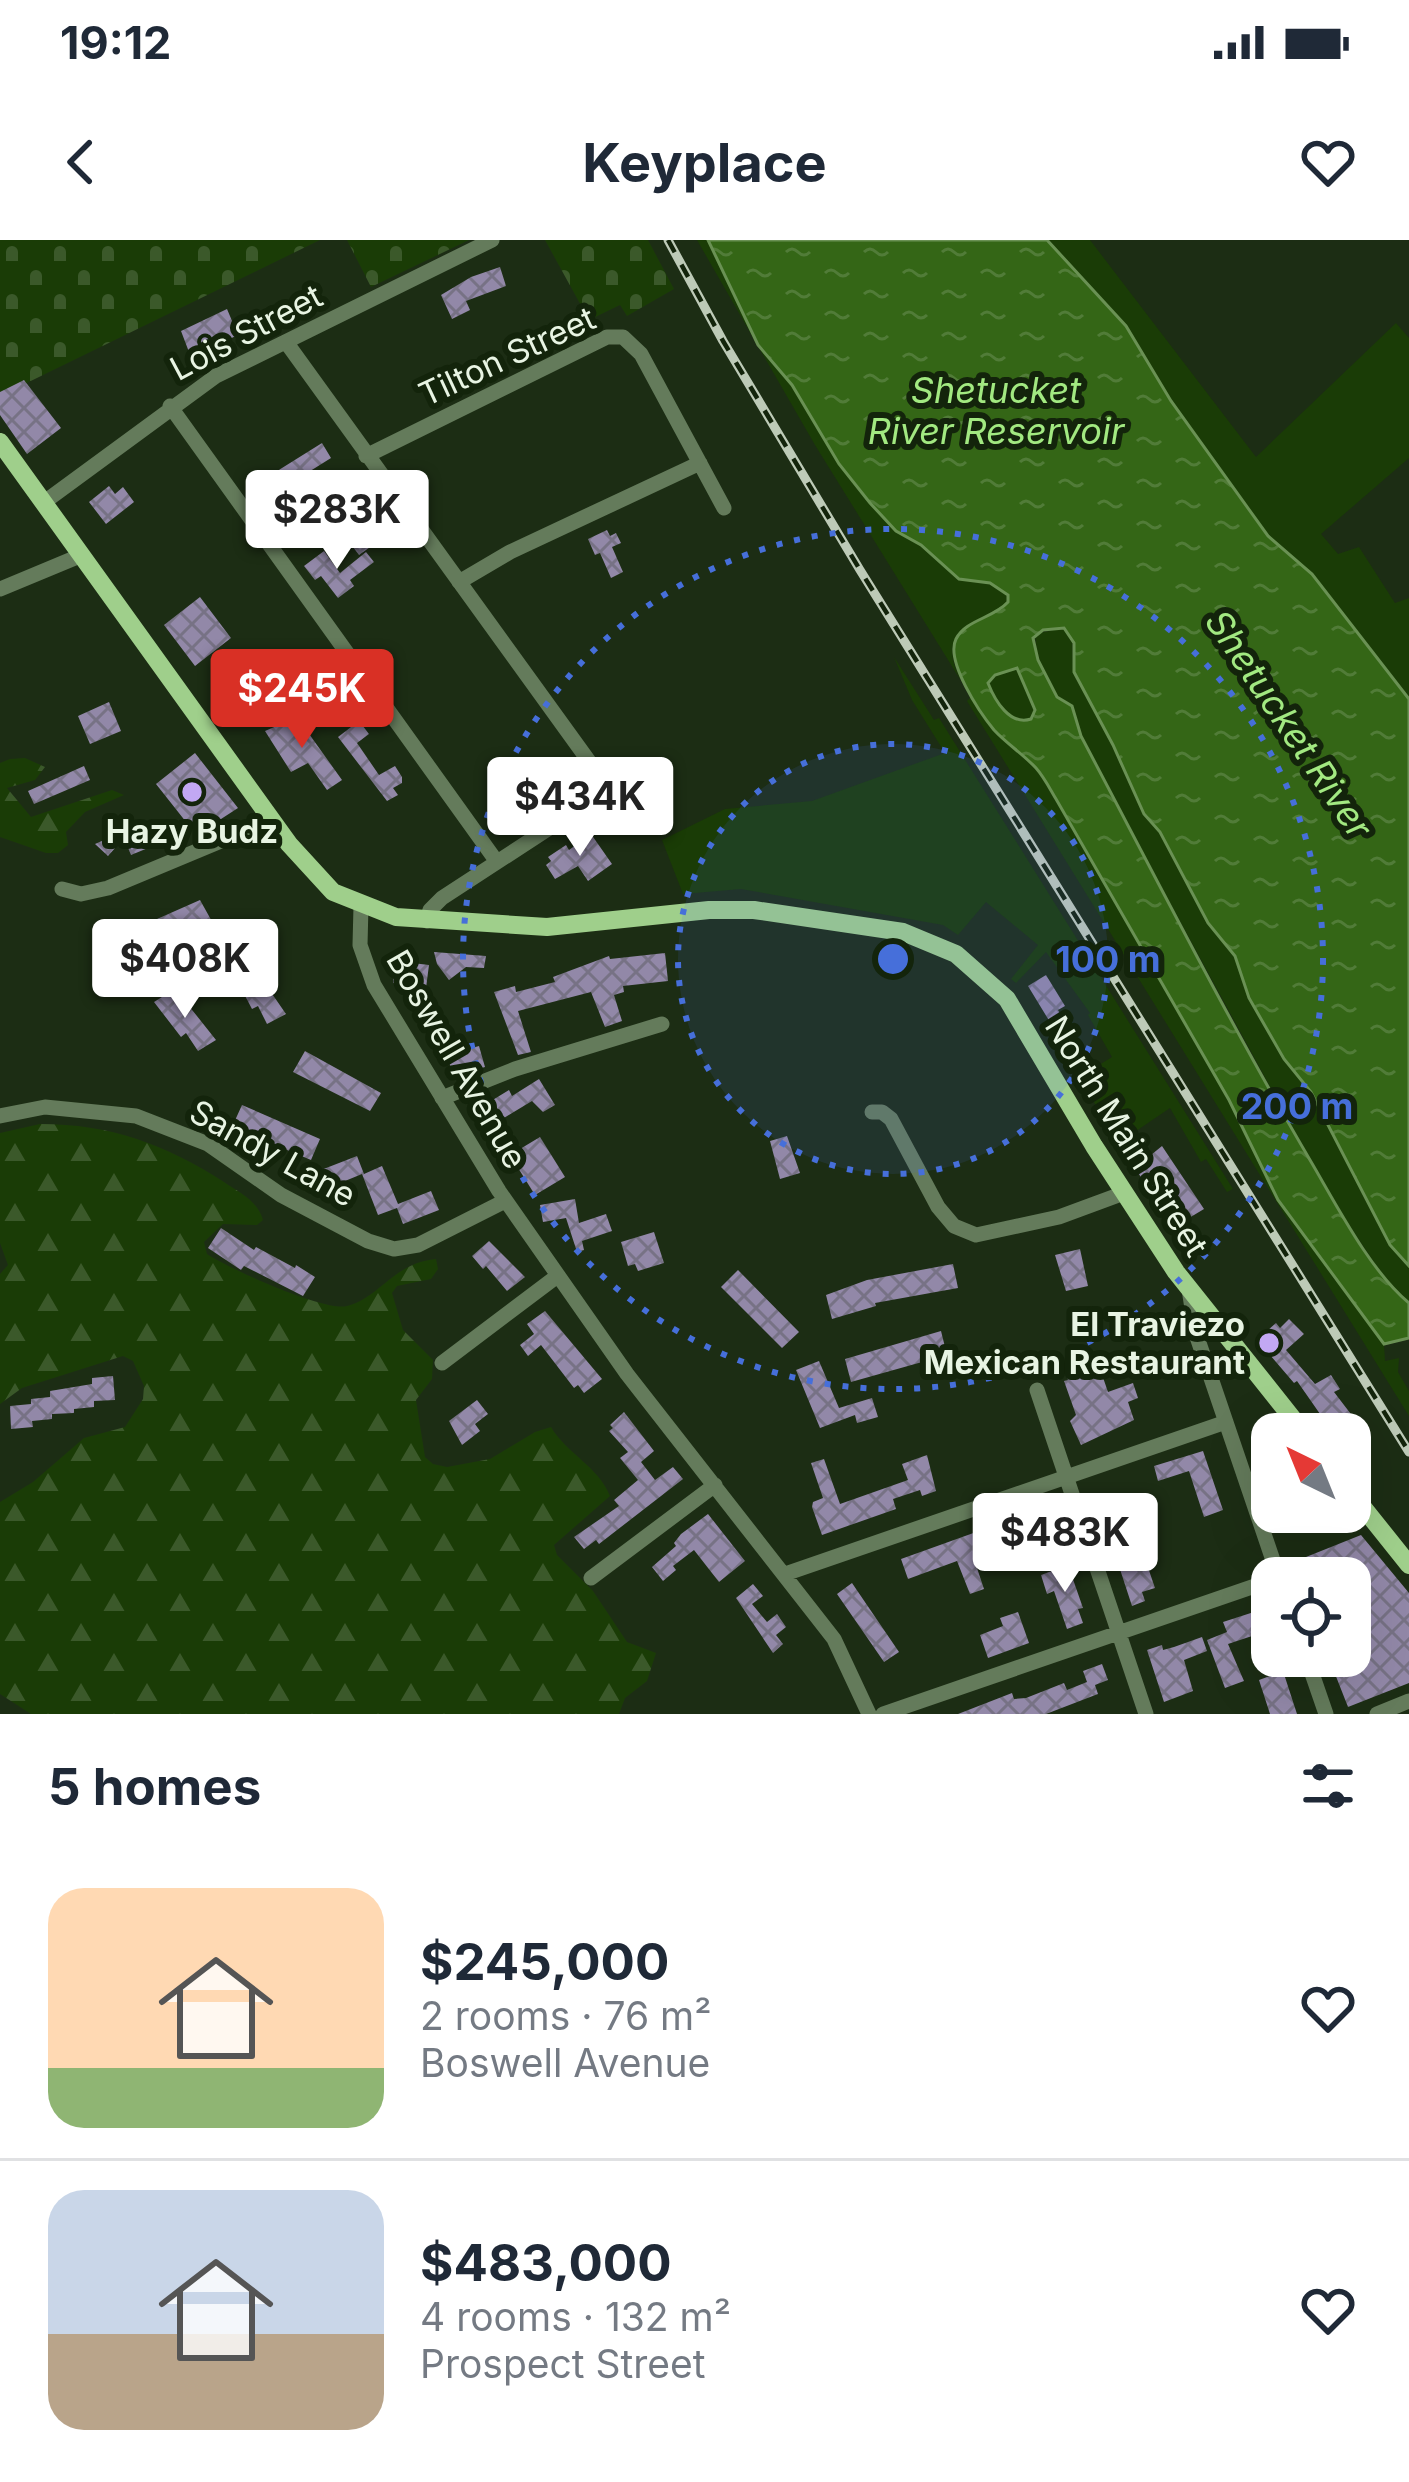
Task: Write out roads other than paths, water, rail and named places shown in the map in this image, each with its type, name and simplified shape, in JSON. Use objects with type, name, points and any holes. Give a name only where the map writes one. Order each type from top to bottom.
[{"type":"main road","points":[[0,442],[271,820],[321,883],[361,906]]},
{"type":"main road","name":"North Main Street","points":[[361,906],[427,921],[547,927],[740,909],[885,928],[932,941],[979,971],[1007,999],[1124,1193],[1189,1289],[1287,1413]]},
{"type":"main road","points":[[1371,1517],[1409,1565]]},
{"type":"street","name":"Lois Street","points":[[43,502],[216,376],[492,240]]},
{"type":"street","name":"Tilton Street","points":[[366,456],[607,337],[623,337],[641,354],[724,508]]},
{"type":"street","points":[[286,342],[609,789],[437,902],[427,921]]},
{"type":"street","points":[[170,406],[497,862]]},
{"type":"street","points":[[459,582],[510,552],[700,463]]},
{"type":"street","points":[[0,589],[82,555]]},
{"type":"street","points":[[62,889],[81,895],[108,888],[271,820]]},
{"type":"street","name":"Boswell Avenue","points":[[361,906],[359,936],[369,974],[505,1201],[556,1277],[843,1654],[869,1714]]},
{"type":"street","points":[[442,1098],[662,1024]]},
{"type":"street","name":"Sandy Lane","points":[[0,1116],[45,1107],[136,1116],[208,1144],[281,1195],[368,1241],[394,1249],[418,1245],[505,1201]]},
{"type":"street","points":[[872,1112],[891,1119],[938,1208],[954,1226],[976,1234],[1059,1217],[1124,1193]]},
{"type":"street","points":[[442,1363],[556,1277]]},
{"type":"street","points":[[1189,1289],[1193,1322],[1270,1557]]},
{"type":"street","points":[[1037,1390],[1146,1714]]},
{"type":"street","points":[[785,1574],[1226,1422]]},
{"type":"street","points":[[591,1578],[715,1485]]},
{"type":"street","points":[[883,1714],[1251,1587]]},
{"type":"street","points":[[1313,1677],[1326,1714]]},
{"type":"street","points":[[1377,1714],[1409,1701]]},
{"type":"water","name":"Shetucket River Reservoir","points":[[708,240],[1047,240],[1126,326],[1171,401],[1268,536],[1312,574],[1409,699],[1409,1266],[1390,1245],[1311,1092],[1284,1059],[1249,998],[1235,956],[1208,923],[1160,832],[1144,814],[1074,672],[1074,643],[1064,628],[1043,630],[1033,638],[1038,660],[1057,697],[1072,706],[1081,736],[1280,1108],[1355,1236],[1409,1303],[1409,1338],[1384,1344],[1278,1200],[1229,1100],[1047,783],[994,730],[966,686],[955,660],[956,639],[966,627],[1008,602],[1008,595],[990,583],[959,579],[921,545],[896,531],[839,464],[792,385],[758,345]],"holes":[[[1017,668],[1035,710],[1031,719],[1016,719],[999,704],[988,683],[995,675]]]},
{"type":"railway","points":[[668,240],[860,570],[1409,1452]]},
{"type":"place","name":"Hazy Budz","points":[[192,792]]},
{"type":"place","name":"El Traviezo Mexican Restaurant","points":[[1269,1343]]},
{"type":"water label","name":"Shetucket River","points":[[1289,724]]}]
